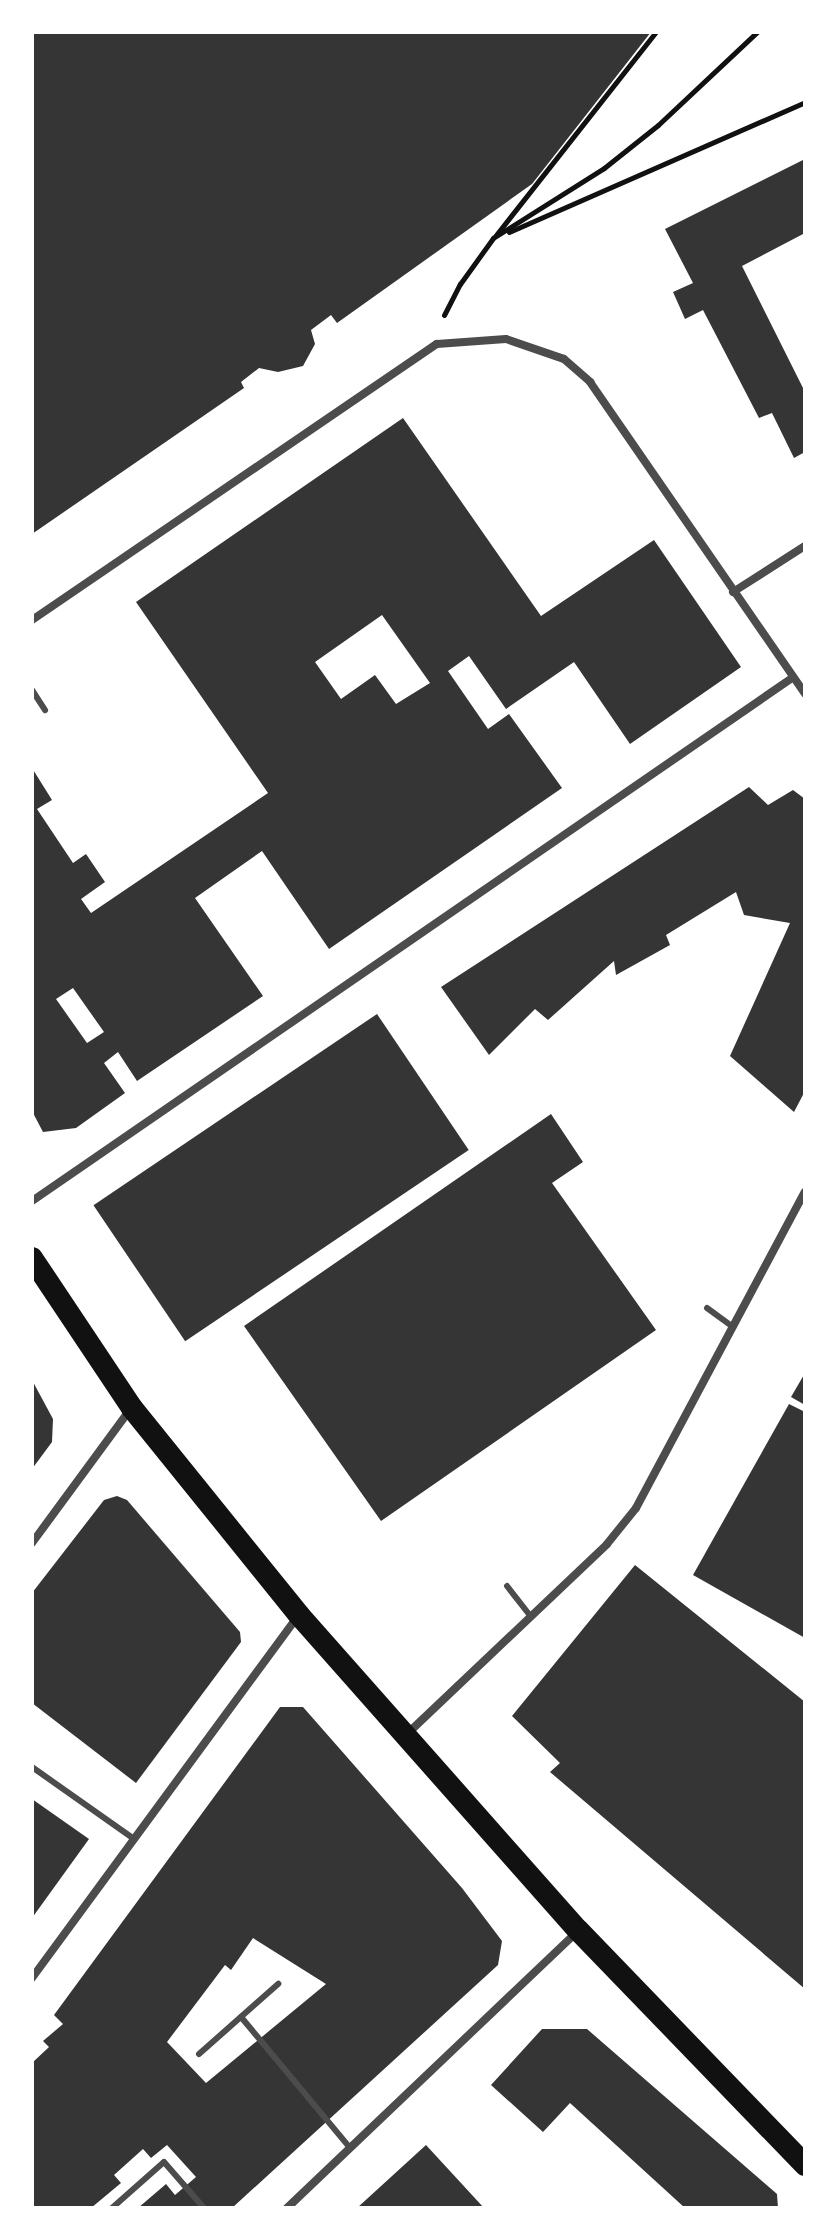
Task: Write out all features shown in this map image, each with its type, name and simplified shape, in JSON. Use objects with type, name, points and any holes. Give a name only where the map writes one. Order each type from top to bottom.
[{"type":"highway","points":[[32,1258],[132,1408],[299,1615],[578,1930],[805,2165]]},
{"type":"street","points":[[32,620],[437,344],[479,339],[525,344],[564,359],[590,382],[805,694]]},
{"type":"street","points":[[733,592],[805,546]]},
{"type":"street","points":[[32,1201],[792,678]]},
{"type":"street","points":[[406,1736],[607,1544],[636,1508],[805,1192]]},
{"type":"street","points":[[32,1543],[132,1408]]},
{"type":"street","points":[[32,1978],[299,1615]]},
{"type":"street","points":[[287,2208],[578,1930]]},
{"type":"lane","points":[[32,690],[45,710]]},
{"type":"lane","points":[[707,1308],[733,1327]]},
{"type":"lane","points":[[507,1586],[531,1617]]},
{"type":"lane","points":[[32,1767],[134,1839]]},
{"type":"lane","points":[[199,2054],[278,1984]]},
{"type":"lane","points":[[241,2017],[350,2148]]},
{"type":"lane","points":[[112,2208],[164,2162],[204,2208]]},
{"type":"path","points":[[437,344],[449,302],[493,238],[656,32]]},
{"type":"path","points":[[493,238],[604,168],[648,134],[757,32]]},
{"type":"path","points":[[493,238],[805,102]]},
{"type":"building","points":[[32,32],[651,32],[532,184],[337,323],[331,315],[311,330],[315,344],[303,366],[278,372],[259,368],[241,382],[244,388],[32,534]]},
{"type":"building","points":[[805,159],[805,233],[742,266],[805,392],[805,452],[794,458],[772,413],[759,418],[703,310],[685,319],[673,292],[693,283],[665,229]]},
{"type":"building","points":[[403,418],[541,616],[654,540],[741,667],[630,744],[574,662],[506,709],[469,656],[448,671],[488,729],[509,714],[562,788],[329,949],[262,851],[195,898],[263,996],[137,1081],[118,1052],[104,1063],[125,1093],[76,1128],[43,1132],[32,1111],[32,768],[52,800],[37,809],[73,863],[86,854],[105,882],[81,899],[91,913],[268,793],[136,602]],"holes":[[[382,615],[430,683],[396,704],[375,675],[341,699],[315,662]],[[73,988],[104,1032],[87,1043],[56,999]]]},
{"type":"building","points":[[749,787],[768,805],[793,790],[805,799],[805,1091],[794,1112],[730,1056],[790,923],[744,915],[736,892],[666,935],[670,945],[616,975],[614,961],[548,1020],[535,1009],[489,1055],[441,987]]},
{"type":"building","points":[[377,1014],[469,1150],[185,1341],[93,1205]]},
{"type":"building","points":[[551,1114],[583,1162],[552,1183],[656,1330],[381,1521],[244,1326]]},
{"type":"building","points":[[805,1373],[805,1405],[791,1397]]},
{"type":"building","points":[[32,1380],[53,1419],[52,1442],[32,1469]]},
{"type":"building","points":[[789,1404],[805,1412],[805,1638],[693,1575]]},
{"type":"building","points":[[117,1496],[127,1500],[240,1632],[241,1642],[136,1783],[32,1703],[32,1593],[104,1500]]},
{"type":"building","points":[[635,1565],[805,1702],[805,1989],[550,1772],[560,1763],[512,1716]]},
{"type":"building","points":[[280,1707],[303,1707],[462,1888],[502,1941],[498,1965],[232,2208],[138,2208],[166,2184],[175,2195],[196,2177],[167,2145],[151,2158],[143,2149],[114,2175],[121,2183],[91,2208],[32,2208],[32,2063],[49,2047],[43,2041],[63,2024],[54,2015]],"holes":[[[253,1938],[326,1984],[206,2083],[167,2042],[225,1965],[231,1970]]]},
{"type":"building","points":[[32,1799],[89,1839],[32,1918]]},
{"type":"building","points":[[542,2029],[587,2029],[777,2194],[778,2208],[685,2208],[570,2103],[543,2132],[491,2085]]},
{"type":"building","points":[[426,2145],[484,2208],[357,2208]]}]
